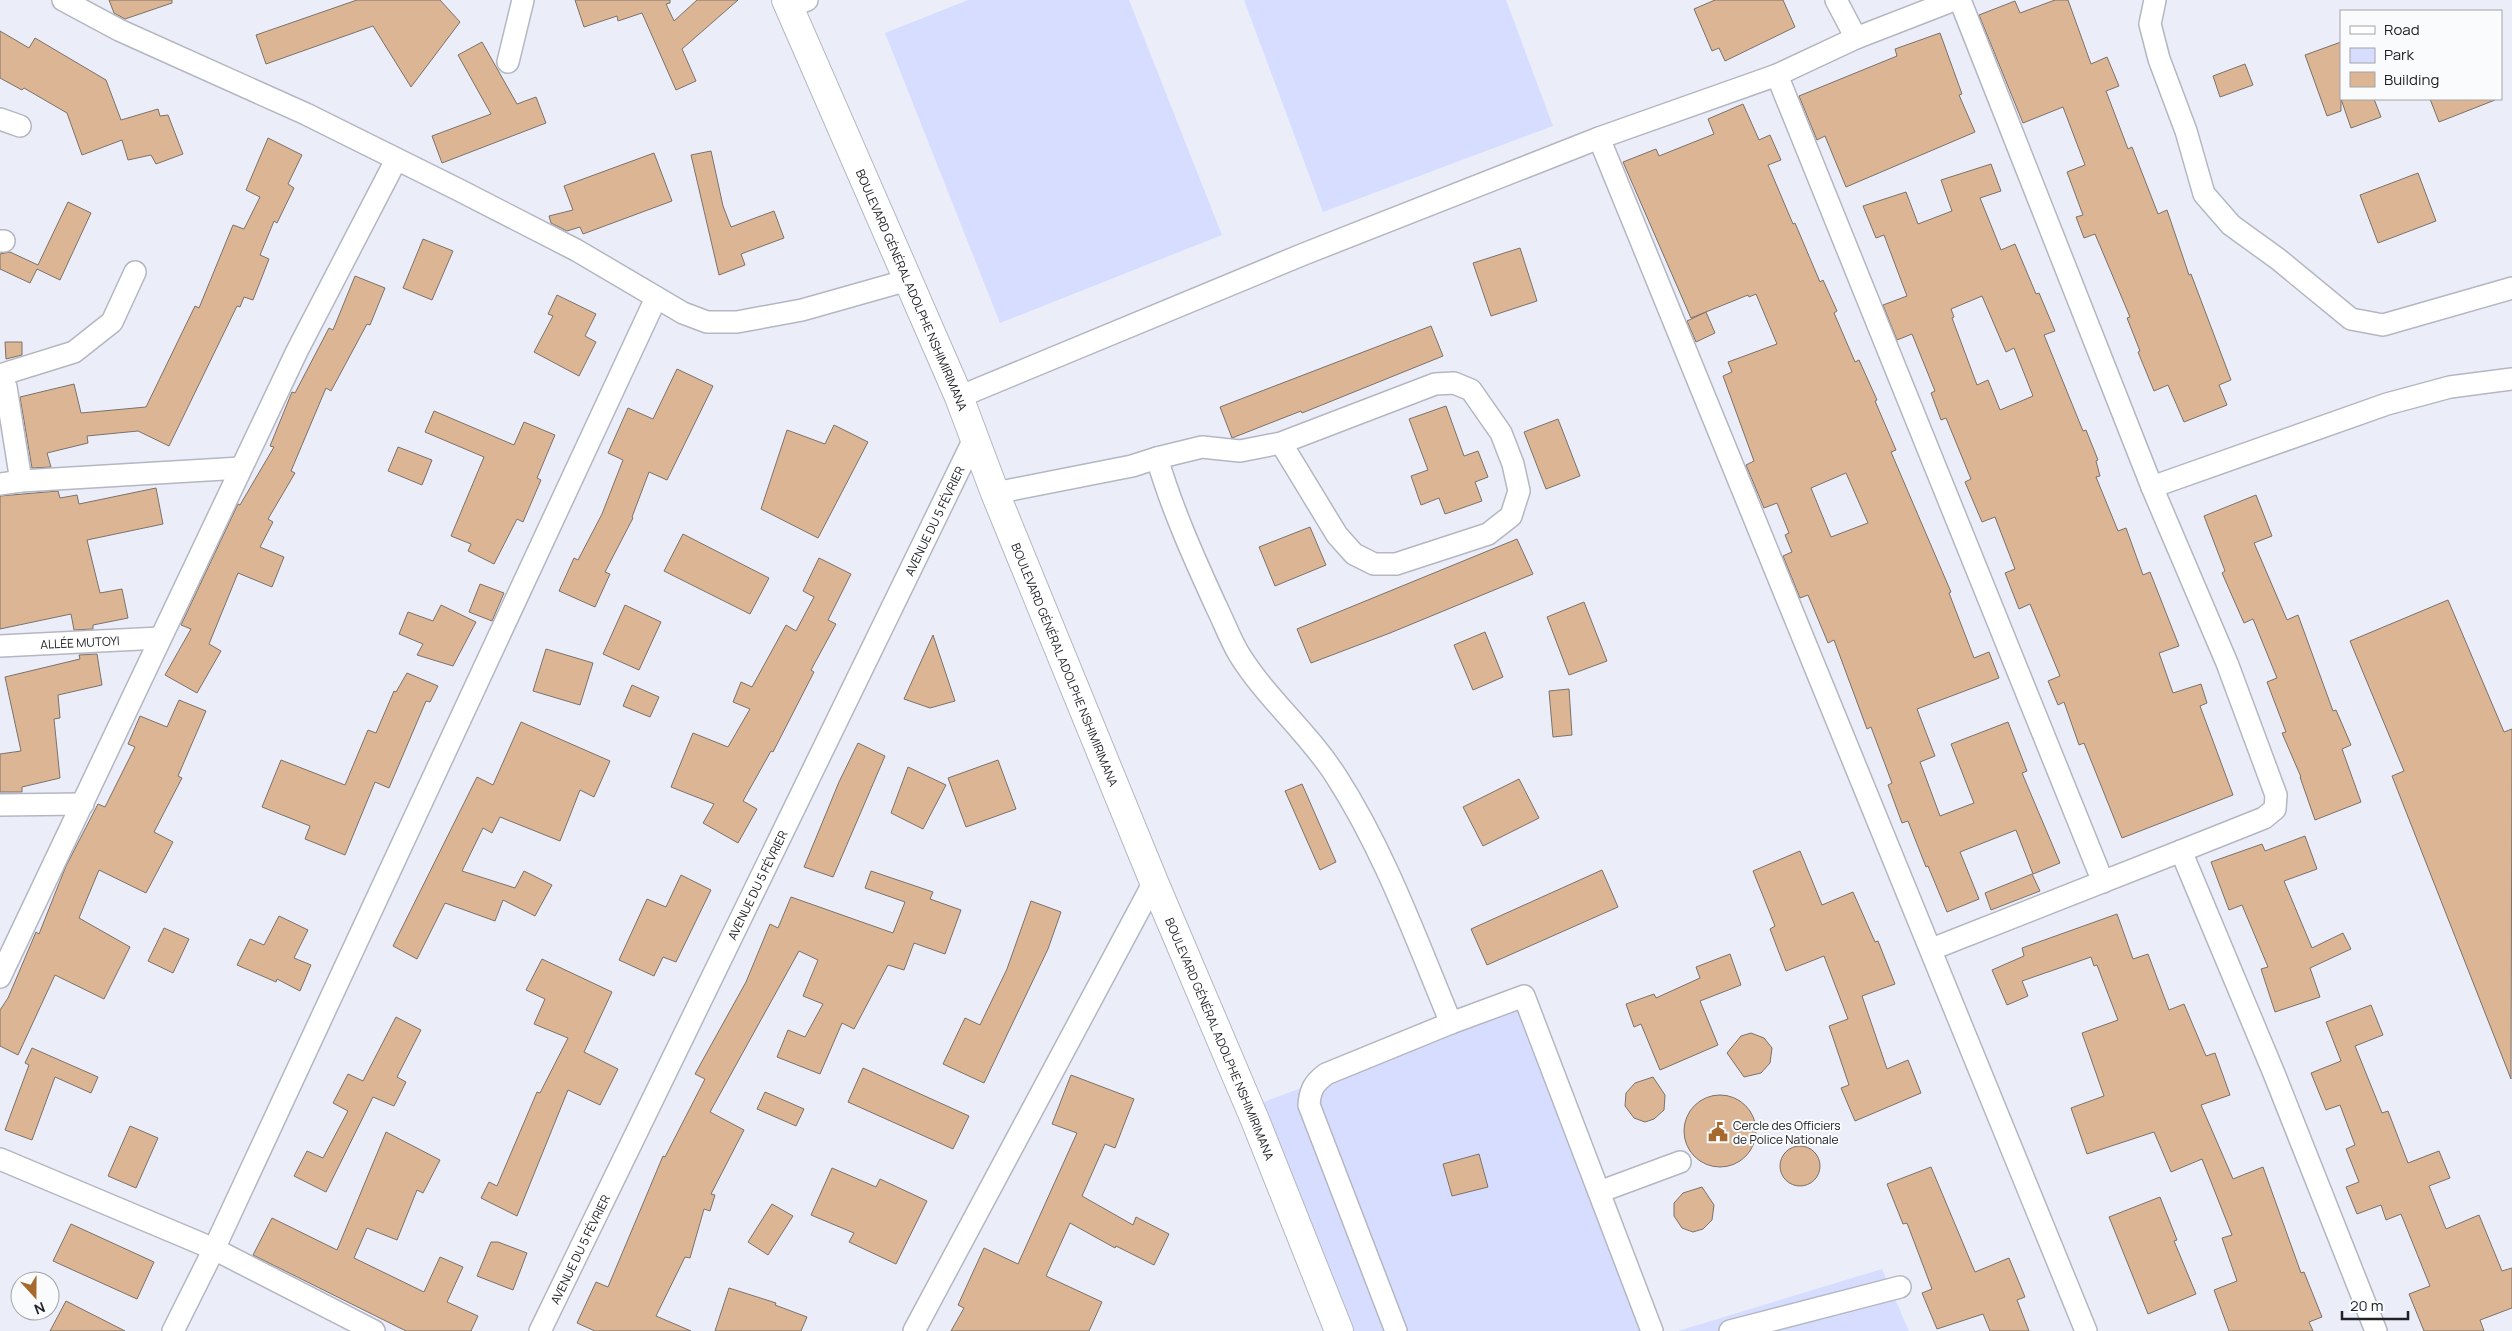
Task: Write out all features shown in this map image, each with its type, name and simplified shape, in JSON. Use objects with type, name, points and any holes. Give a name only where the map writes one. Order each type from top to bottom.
[{"type":"main road","name":"BOULEVARD GÉNÉRAL ADOLPHE NSHIMIRIMANA","points":[[794,2],[908,280],[959,398],[995,493],[1154,882],[1255,1120],[1339,1331]]},
{"type":"street","points":[[63,0],[119,30],[306,114],[576,250],[683,313],[707,322],[737,322],[802,310],[908,280]]},
{"type":"street","points":[[508,62],[523,0]]},
{"type":"street","points":[[1836,0],[1856,38]]},
{"type":"street","points":[[959,398],[1304,254],[1599,138],[1777,74],[1856,38],[1954,0]]},
{"type":"street","points":[[1932,949],[2264,818],[2275,809],[2276,795],[2227,663],[2152,487],[1960,0]]},
{"type":"street","points":[[2155,0],[2150,24],[2159,59],[2186,131],[2204,194],[2231,225],[2278,259],[2351,318],[2383,325],[2512,288]]},
{"type":"street","points":[[1777,74],[2103,882]]},
{"type":"street","points":[[0,119],[20,126]]},
{"type":"street","points":[[1599,138],[1932,949],[2086,1331]]},
{"type":"street","points":[[0,977],[6,954],[83,804],[297,352],[396,160]]},
{"type":"street","points":[[21,481],[6,387],[0,375],[74,352],[112,322],[135,272]]},
{"type":"street","points":[[173,1331],[214,1249],[656,298]]},
{"type":"street","points":[[2152,487],[2387,404],[2450,387],[2512,378]]},
{"type":"street","points":[[995,493],[1132,466],[1202,446],[1240,451],[1281,443],[1435,384],[1454,383],[1471,390],[1501,433],[1513,464],[1519,491],[1511,516],[1488,534],[1396,564],[1374,564],[1354,554],[1337,535],[1281,443]]},
{"type":"street","name":"AVENUE DU 5 FÉVRIER","points":[[540,1331],[974,439]]},
{"type":"street","points":[[1157,458],[1166,487],[1203,576],[1239,653],[1272,699],[1303,732],[1335,775],[1372,839],[1451,1023]]},
{"type":"street","points":[[0,484],[21,481],[241,468]]},
{"type":"street","name":"ALLÉE MUTOYI","points":[[0,646],[160,638]]},
{"type":"street","points":[[0,805],[83,804]]},
{"type":"street","points":[[2181,851],[2273,1071],[2376,1331]]},
{"type":"street","points":[[914,1331],[1154,882]]},
{"type":"street","points":[[1396,1331],[1309,1105],[1310,1094],[1315,1082],[1326,1074],[1451,1023],[1524,996],[1652,1331]]},
{"type":"street","points":[[0,1159],[214,1249],[374,1331]]},
{"type":"street","points":[[1599,1192],[1680,1162]]},
{"type":"street","points":[[1730,1331],[1900,1287]]},
{"type":"green space","points":[[968,0],[1129,0],[1222,235],[1000,323],[885,33]]},
{"type":"green space","points":[[1244,0],[1506,0],[1553,126],[1323,212]]},
{"type":"green space","points":[[1524,1004],[1657,1331],[1342,1331],[1248,1108]]},
{"type":"green space","points":[[1882,1269],[1909,1331],[1678,1331]]},
{"type":"building","points":[[109,0],[172,0],[172,3],[125,19],[114,13]]},
{"type":"building","points":[[357,0],[440,0],[460,22],[411,87],[373,26],[266,64],[256,35]]},
{"type":"building","points":[[575,0],[670,0],[670,3],[666,4],[674,21],[697,0],[738,0],[682,49],[696,81],[676,90],[642,13],[618,21],[617,16],[584,27]]},
{"type":"building","points":[[1715,0],[1783,0],[1795,27],[1725,61],[1719,48],[1712,51],[1694,9]]},
{"type":"building","points":[[2055,0],[2068,0],[2091,64],[2107,57],[2119,86],[2106,91],[2128,149],[2132,147],[2158,214],[2167,210],[2189,275],[2191,274],[2231,380],[2219,385],[2227,405],[2184,422],[2168,385],[2154,391],[2138,352],[2140,351],[2127,318],[2130,317],[2095,234],[2084,238],[2076,217],[2083,215],[2067,172],[2085,165],[2063,107],[2023,123],[1979,15],[2015,1],[2020,13]]},
{"type":"building","points":[[0,31],[29,48],[35,38],[106,80],[121,120],[158,109],[160,116],[168,115],[183,154],[156,164],[151,155],[128,160],[122,140],[82,155],[67,113],[24,88],[22,90],[0,78]]},
{"type":"building","points":[[1940,33],[1962,94],[1959,95],[1975,132],[1846,187],[1825,136],[1817,140],[1799,96],[1897,56],[1895,49]]},
{"type":"building","points":[[482,42],[517,104],[536,97],[546,123],[442,163],[432,136],[491,114],[458,55]]},
{"type":"building","points":[[2340,42],[2341,111],[2327,116],[2305,55]]},
{"type":"building","points":[[2245,64],[2253,85],[2220,97],[2213,76]]},
{"type":"building","points":[[2341,100],[2374,100],[2381,117],[2351,128]]},
{"type":"building","points":[[2430,100],[2495,100],[2439,122]]},
{"type":"building","points":[[1743,104],[1759,140],[1770,135],[1781,160],[1768,165],[1820,282],[1823,280],[1837,311],[1834,313],[1855,362],[1859,360],[1877,400],[1875,401],[1896,450],[1891,452],[1951,592],[1949,593],[1974,658],[1989,652],[1999,678],[1917,709],[1935,756],[1920,762],[1940,816],[1974,803],[1951,744],[2008,722],[2027,771],[2022,773],[2060,863],[2033,874],[2016,830],[1960,852],[1979,899],[1947,912],[1928,866],[1926,867],[1908,821],[1902,823],[1888,785],[1892,783],[1871,727],[1867,729],[1834,640],[1828,643],[1808,595],[1800,598],[1783,556],[1792,552],[1785,535],[1789,533],[1777,503],[1764,508],[1746,465],[1754,461],[1723,376],[1732,372],[1728,362],[1777,344],[1756,294],[1749,297],[1748,295],[1691,318],[1623,162],[1656,149],[1659,156],[1714,134],[1708,119]],"holes":[[[1846,473],[1868,523],[1831,537],[1811,488]]]},
{"type":"building","points":[[268,138],[302,155],[288,184],[294,188],[277,223],[274,221],[260,255],[269,259],[253,300],[244,297],[240,307],[237,306],[169,446],[138,431],[87,436],[88,443],[47,453],[51,467],[32,468],[20,397],[74,384],[81,413],[146,407],[195,306],[199,308],[233,225],[244,229],[260,197],[246,190]]},
{"type":"building","points":[[711,151],[723,206],[731,227],[774,211],[784,238],[741,254],[745,265],[719,275],[691,155]]},
{"type":"building","points":[[654,153],[672,201],[583,234],[580,227],[567,231],[551,223],[549,216],[573,210],[564,186]]},
{"type":"building","points":[[1991,164],[2001,191],[1980,198],[2001,250],[2015,244],[2036,294],[2039,293],[2055,331],[2044,335],[2083,431],[2086,430],[2098,460],[2096,461],[2100,476],[2096,477],[2118,531],[2126,528],[2143,575],[2150,572],[2179,646],[2159,653],[2173,693],[2201,684],[2207,703],[2200,706],[2233,795],[2122,838],[2084,743],[2079,745],[2064,702],[2058,705],[2048,681],[2060,676],[2030,604],[2019,609],[2005,573],[2015,569],[1995,517],[1982,522],[1965,482],[1971,479],[1946,418],[1941,420],[1931,393],[1935,391],[1912,334],[1897,340],[1883,305],[1907,296],[1884,235],[1876,238],[1863,206],[1906,192],[1918,224],[1952,211],[1941,180]],"holes":[[[1982,296],[2006,352],[2014,348],[2033,396],[2000,410],[1988,380],[1977,385],[1952,318],[1954,317],[1951,309]]]},
{"type":"building","points":[[2418,173],[2436,221],[2378,243],[2360,195]]},
{"type":"building","points":[[68,202],[91,213],[60,280],[37,269],[30,283],[0,269],[0,254],[10,252],[38,265]]},
{"type":"building","points":[[423,239],[453,251],[432,300],[403,288]]},
{"type":"building","points":[[1520,248],[1537,301],[1491,316],[1473,263]]},
{"type":"building","points":[[355,276],[385,288],[370,325],[367,324],[331,391],[326,388],[291,471],[295,473],[268,519],[273,522],[260,547],[284,557],[272,587],[238,573],[209,644],[221,651],[197,693],[165,675],[191,629],[181,625],[238,504],[240,505],[274,447],[270,446],[292,392],[295,393],[329,328],[333,330]]},
{"type":"building","points":[[557,295],[596,314],[585,336],[596,342],[579,376],[534,352],[553,316],[548,314]]},
{"type":"building","points":[[1706,312],[1715,333],[1696,342],[1687,321]]},
{"type":"building","points":[[1431,326],[1443,356],[1302,413],[1301,411],[1232,438],[1220,407]]},
{"type":"building","points":[[5,342],[22,342],[22,355],[6,359]]},
{"type":"building","points":[[677,369],[713,386],[667,480],[649,472],[633,518],[605,572],[610,574],[595,607],[559,591],[574,558],[578,560],[602,514],[623,460],[608,453],[628,408],[653,419]]},
{"type":"building","points":[[1446,406],[1464,456],[1478,451],[1488,477],[1475,482],[1482,501],[1445,514],[1439,498],[1421,505],[1411,476],[1428,470],[1409,419]]},
{"type":"building","points":[[434,411],[514,445],[524,422],[555,435],[537,478],[541,480],[523,522],[517,519],[494,564],[468,551],[471,544],[451,536],[484,457],[425,432]]},
{"type":"building","points":[[1558,419],[1580,476],[1546,489],[1524,432]]},
{"type":"building","points":[[834,425],[868,442],[818,538],[761,509],[787,430],[825,444]]},
{"type":"building","points":[[398,447],[432,460],[422,485],[388,471]]},
{"type":"building","points":[[156,488],[163,524],[87,540],[100,593],[122,589],[128,618],[93,625],[93,629],[74,630],[71,614],[0,629],[0,496],[58,491],[60,498],[77,495],[79,504]]},
{"type":"building","points":[[2256,495],[2272,536],[2254,543],[2287,620],[2298,615],[2333,711],[2336,710],[2351,745],[2342,749],[2361,802],[2315,820],[2301,777],[2282,733],[2286,732],[2267,682],[2277,678],[2253,619],[2244,623],[2222,573],[2225,571],[2204,516]]},
{"type":"building","points":[[1310,527],[1326,565],[1275,586],[1259,547]]},
{"type":"building","points":[[683,534],[769,578],[750,614],[664,571]]},
{"type":"building","points":[[1517,539],[1533,574],[1390,633],[1311,663],[1297,629]]},
{"type":"building","points":[[819,558],[851,574],[828,620],[836,624],[811,670],[814,672],[773,752],[771,751],[743,801],[757,809],[738,843],[703,823],[714,804],[671,787],[693,733],[728,747],[750,709],[733,702],[741,682],[752,687],[786,625],[796,631],[814,597],[803,591]]},
{"type":"building","points":[[480,584],[504,593],[492,621],[469,612]]},
{"type":"building","points":[[2448,600],[2504,732],[2512,729],[2511,1079],[2392,776],[2404,771],[2350,641]]},
{"type":"building","points":[[1584,602],[1607,661],[1569,675],[1547,617]]},
{"type":"building","points":[[441,605],[476,622],[453,666],[417,655],[423,644],[399,634],[408,612],[433,621]]},
{"type":"building","points":[[625,605],[661,622],[639,670],[603,654]]},
{"type":"building","points":[[1485,632],[1503,677],[1473,690],[1454,645]]},
{"type":"building","points":[[933,635],[955,701],[930,708],[904,699]]},
{"type":"building","points":[[546,649],[593,663],[580,705],[533,691]]},
{"type":"building","points":[[97,654],[102,685],[58,695],[60,718],[54,719],[60,778],[22,787],[22,792],[0,792],[0,754],[21,751],[5,677],[80,659],[79,655]]},
{"type":"building","points":[[407,673],[438,686],[430,702],[426,701],[389,788],[375,782],[345,855],[305,839],[310,826],[262,807],[281,760],[345,785],[368,730],[376,733],[394,691],[396,692]]},
{"type":"building","points":[[632,685],[659,697],[650,717],[623,706]]},
{"type":"building","points":[[1569,689],[1572,735],[1553,737],[1549,691]]},
{"type":"building","points":[[179,700],[206,711],[178,776],[182,778],[154,832],[173,842],[146,893],[99,870],[79,918],[130,947],[104,999],[55,975],[18,1055],[0,1046],[0,1010],[8,998],[36,932],[39,934],[66,866],[98,804],[105,807],[135,747],[128,744],[140,716],[167,727]]},
{"type":"building","points":[[521,722],[610,761],[594,797],[580,790],[560,841],[500,817],[492,833],[483,828],[462,871],[515,888],[524,871],[552,885],[535,916],[503,900],[495,921],[445,903],[417,959],[393,946],[477,777],[493,785]]},
{"type":"building","points":[[858,743],[885,756],[833,877],[804,867],[839,782]]},
{"type":"building","points":[[998,760],[1016,809],[966,827],[948,778]]},
{"type":"building","points":[[908,767],[946,785],[923,829],[891,813]]},
{"type":"building","points":[[1519,779],[1539,818],[1483,846],[1463,807]]},
{"type":"building","points":[[1302,784],[1336,862],[1320,870],[1285,791]]},
{"type":"building","points":[[2305,836],[2317,869],[2284,881],[2312,948],[2343,933],[2351,949],[2310,968],[2320,997],[2275,1012],[2261,969],[2268,967],[2242,905],[2229,910],[2211,862],[2262,844],[2265,851]]},
{"type":"building","points":[[1800,851],[1822,905],[1853,892],[1875,942],[1878,941],[1895,984],[1862,996],[1887,1069],[1908,1060],[1921,1093],[1855,1121],[1841,1088],[1849,1085],[1829,1026],[1848,1019],[1824,956],[1786,971],[1770,929],[1775,926],[1753,871]]},
{"type":"building","points":[[1602,870],[1618,907],[1487,965],[1471,929]]},
{"type":"building","points":[[871,871],[933,892],[930,899],[961,910],[945,954],[914,943],[904,970],[888,965],[854,1029],[842,1023],[820,1074],[777,1057],[788,1030],[805,1037],[823,1004],[803,996],[818,960],[799,951],[710,1112],[744,1130],[711,1194],[715,1195],[710,1211],[704,1209],[690,1258],[685,1257],[656,1316],[691,1331],[595,1331],[577,1323],[596,1282],[608,1287],[663,1156],[665,1157],[705,1079],[695,1074],[746,982],[770,924],[778,928],[791,897],[893,933],[905,902],[865,888]]},
{"type":"building","points":[[2032,874],[2040,891],[1991,910],[1985,893]]},
{"type":"building","points":[[681,875],[711,890],[676,962],[663,957],[654,976],[619,960],[647,899],[666,907]]},
{"type":"building","points":[[1031,901],[1061,912],[1048,949],[984,1083],[943,1064],[965,1018],[980,1025],[1007,969]]},
{"type":"building","points":[[2117,914],[2133,959],[2148,954],[2169,1010],[2184,1004],[2206,1056],[2215,1053],[2230,1095],[2201,1105],[2233,1179],[2263,1167],[2301,1273],[2304,1272],[2322,1317],[2309,1322],[2313,1331],[2229,1331],[2214,1290],[2237,1281],[2222,1238],[2232,1235],[2202,1159],[2171,1172],[2154,1132],[2087,1154],[2071,1108],[2104,1096],[2082,1033],[2118,1020],[2097,965],[2094,966],[2091,957],[2022,981],[2028,996],[2007,1005],[1992,970],[2024,956],[2022,948]]},
{"type":"building","points":[[279,916],[308,930],[294,958],[311,965],[300,991],[277,979],[276,982],[237,965],[250,939],[264,945]]},
{"type":"building","points":[[164,928],[189,939],[173,973],[148,961]]},
{"type":"building","points":[[1730,954],[1741,985],[1700,1001],[1718,1045],[1660,1070],[1641,1024],[1634,1027],[1626,1004],[1654,994],[1656,998],[1700,978],[1696,967]]},
{"type":"building","points":[[542,959],[612,992],[584,1052],[618,1069],[600,1105],[568,1090],[517,1216],[481,1198],[489,1182],[497,1186],[537,1092],[540,1093],[568,1038],[534,1024],[545,999],[526,990]]},
{"type":"building","points":[[2371,1005],[2383,1035],[2355,1046],[2382,1113],[2388,1111],[2408,1163],[2439,1151],[2450,1178],[2429,1186],[2446,1229],[2479,1215],[2502,1271],[2512,1268],[2512,1308],[2480,1320],[2484,1331],[2424,1331],[2409,1294],[2430,1286],[2401,1214],[2386,1220],[2381,1205],[2357,1214],[2346,1187],[2359,1182],[2346,1149],[2355,1145],[2340,1105],[2326,1110],[2311,1073],[2341,1061],[2326,1022]]},
{"type":"building","points":[[396,1017],[421,1030],[397,1077],[406,1082],[394,1106],[373,1097],[326,1192],[294,1176],[307,1151],[323,1158],[348,1111],[333,1103],[348,1074],[363,1081]]},
{"type":"building","points":[[1751,1033],[1764,1038],[1772,1048],[1770,1063],[1761,1073],[1744,1077],[1727,1053],[1741,1036]]},
{"type":"building","points":[[32,1048],[98,1077],[91,1093],[55,1077],[32,1140],[5,1130],[29,1065],[25,1063]]},
{"type":"building","points":[[863,1068],[969,1116],[953,1149],[848,1102]]},
{"type":"building","points":[[1071,1075],[1134,1099],[1115,1148],[1105,1144],[1082,1196],[1133,1225],[1136,1217],[1169,1234],[1154,1265],[1116,1246],[1115,1248],[1070,1223],[1046,1276],[1102,1302],[1089,1331],[951,1331],[964,1308],[958,1305],[984,1248],[1018,1264],[1077,1133],[1052,1124]]},
{"type":"building","points":[[1653,1077],[1665,1095],[1664,1110],[1654,1119],[1645,1122],[1634,1118],[1625,1106],[1626,1093],[1635,1083]]},
{"type":"building","points":[[765,1092],[804,1109],[796,1126],[757,1109]]},
{"type":"building","points":[[1720,1095],[1740,1101],[1750,1111],[1756,1131],[1750,1151],[1740,1161],[1720,1167],[1700,1161],[1690,1151],[1684,1131],[1690,1111],[1700,1101]]},
{"type":"building","points":[[130,1126],[158,1138],[136,1188],[108,1176]]},
{"type":"building","points":[[386,1132],[440,1160],[423,1193],[417,1190],[397,1240],[367,1228],[354,1258],[424,1292],[440,1257],[463,1267],[447,1302],[478,1316],[471,1331],[406,1331],[253,1255],[272,1218],[337,1250]]},
{"type":"building","points":[[1804,1146],[1811,1149],[1817,1155],[1820,1166],[1819,1174],[1811,1183],[1804,1186],[1796,1186],[1789,1183],[1781,1174],[1780,1162],[1783,1155],[1792,1147]]},
{"type":"building","points":[[1479,1154],[1488,1187],[1452,1196],[1443,1164]]},
{"type":"building","points":[[1931,1167],[1975,1272],[2009,1258],[2025,1297],[2017,1300],[2029,1331],[1990,1331],[1983,1314],[1937,1329],[1922,1293],[1932,1289],[1907,1223],[1903,1224],[1887,1184]]},
{"type":"building","points":[[832,1168],[876,1187],[880,1179],[927,1201],[896,1264],[849,1242],[854,1233],[811,1215]]},
{"type":"building","points":[[1702,1187],[1714,1205],[1712,1220],[1703,1229],[1693,1232],[1682,1228],[1674,1216],[1674,1203],[1683,1193]]},
{"type":"building","points":[[2160,1197],[2177,1240],[2174,1241],[2196,1294],[2148,1314],[2109,1217]]},
{"type":"building","points":[[772,1204],[793,1216],[768,1255],[748,1242]]},
{"type":"building","points":[[71,1224],[154,1262],[137,1299],[53,1261]]},
{"type":"building","points":[[491,1242],[498,1242],[527,1253],[513,1290],[477,1276]]},
{"type":"building","points":[[729,1288],[776,1303],[775,1305],[807,1317],[801,1331],[715,1331]]},
{"type":"building","points":[[66,1301],[125,1331],[50,1331],[55,1321],[60,1321],[60,1312]]},
{"type":"place","name":"Cercle des Officiers de Police Nationale","points":[[1718,1132]]}]
